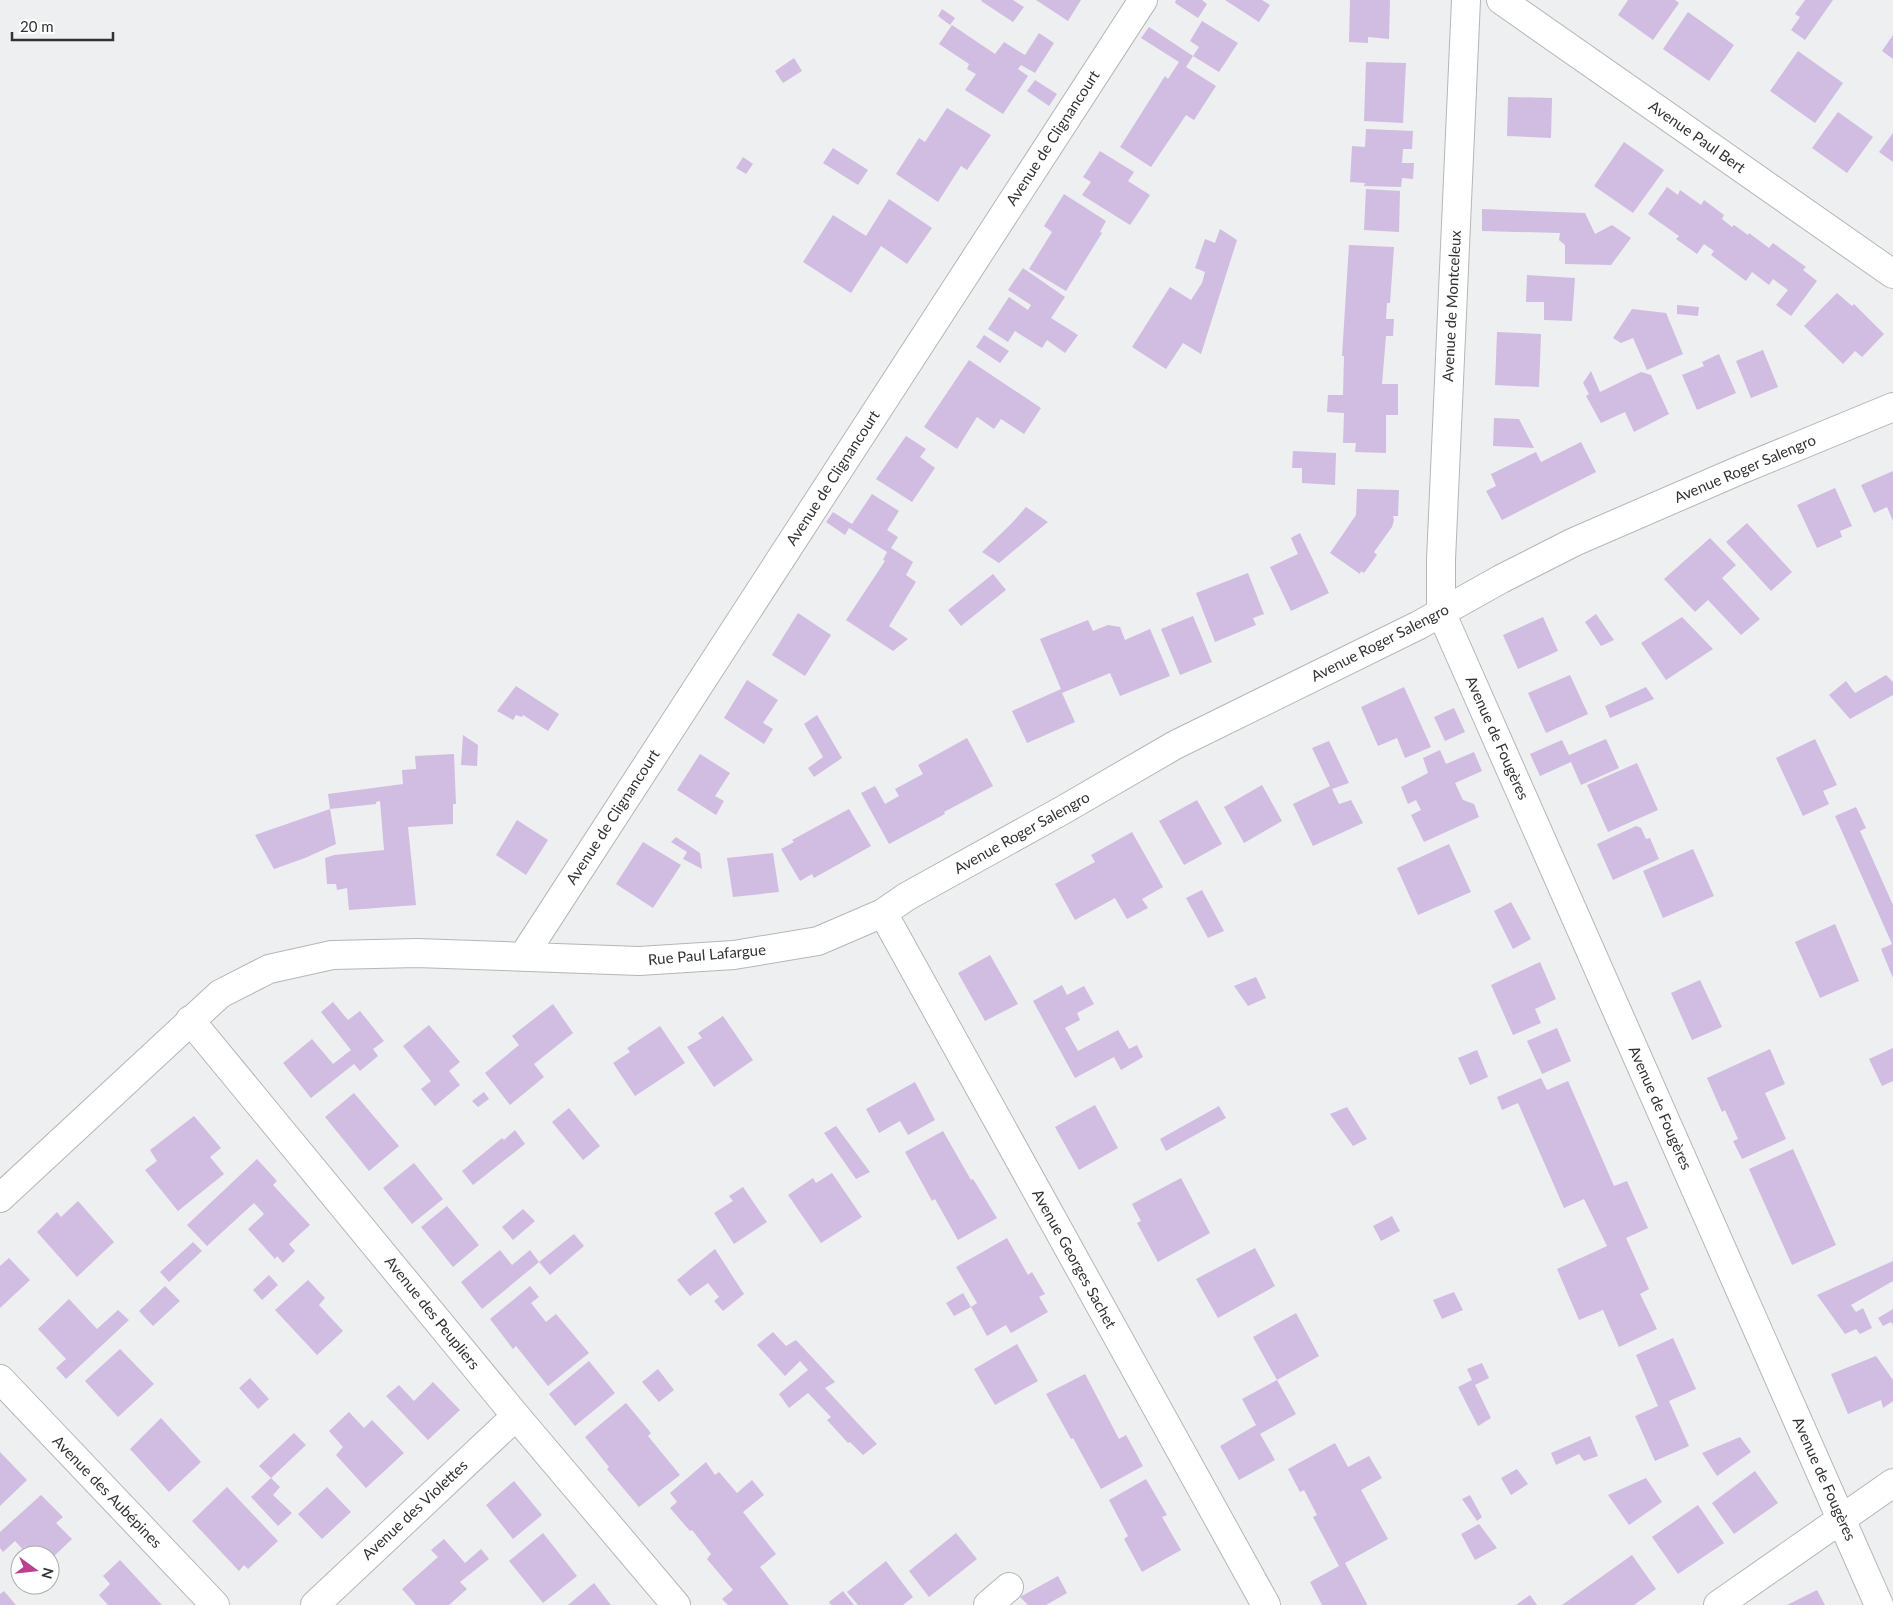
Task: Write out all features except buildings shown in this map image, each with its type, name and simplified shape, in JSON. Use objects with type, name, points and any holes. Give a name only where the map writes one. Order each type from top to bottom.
[{"type":"street","name":"Avenue de Clignancourt","points":[[524,955],[1143,0]]},
{"type":"street","name":"Avenue de Montceleux","points":[[1442,612],[1441,560],[1466,0]]},
{"type":"street","name":"Avenue Paul Bert","points":[[1501,0],[1893,274]]},
{"type":"street","name":"Avenue Roger Salengro","points":[[883,913],[906,897],[1175,745],[1419,625],[1501,579],[1574,542],[1740,470],[1893,407]]},
{"type":"street","name":"Avenue de Fougères","points":[[1442,612],[1879,1605]]},
{"type":"street","name":"Rue Paul Lafargue","points":[[0,1198],[220,994],[269,969],[332,955],[417,953],[524,955],[640,961],[734,955],[818,941],[883,913]]},
{"type":"street","name":"Avenue Georges Sachet","points":[[883,913],[1266,1605]]},
{"type":"street","name":"Avenue des Peupliers","points":[[190,1020],[516,1416],[676,1605]]},
{"type":"street","name":"Avenue des Aubépines","points":[[0,1379],[215,1605]]},
{"type":"street","name":"Avenue des Violettes","points":[[315,1605],[516,1416]]},
{"type":"street","points":[[1718,1605],[1893,1483]]},
{"type":"street","points":[[988,1605],[1009,1588]]}]
